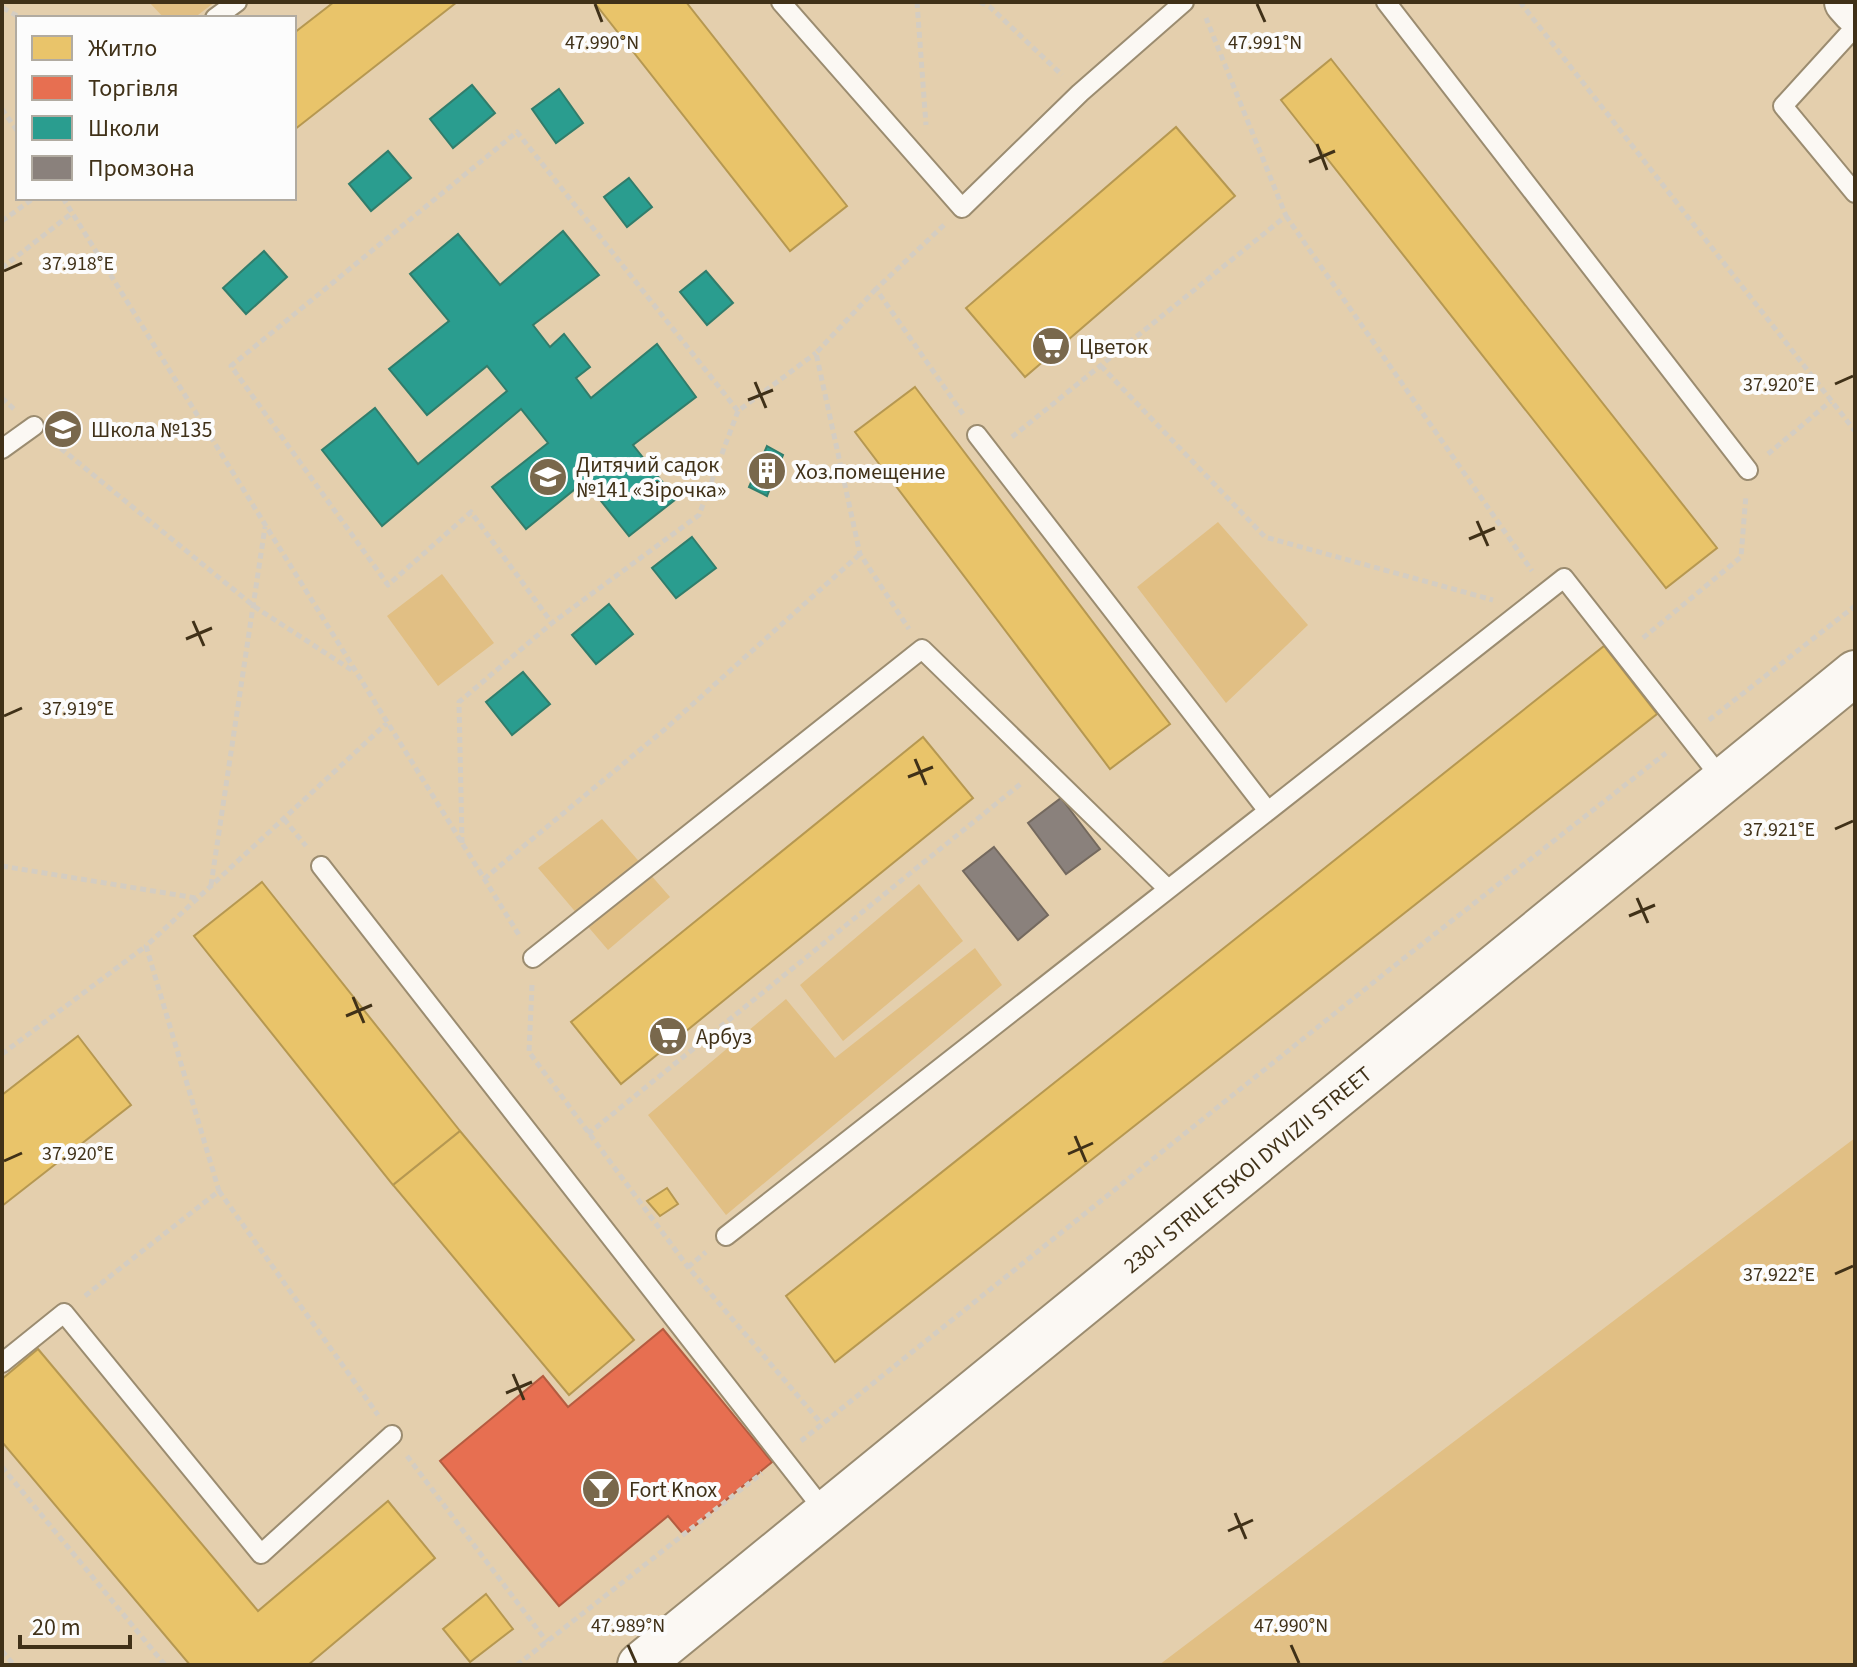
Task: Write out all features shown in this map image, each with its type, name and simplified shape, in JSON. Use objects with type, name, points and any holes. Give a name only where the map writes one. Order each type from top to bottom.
[{"type":"street","points":[[1847,2],[1855,11]]},
{"type":"street","name":"230-I STRILETSKOI DYVIZII STREET","points":[[640,1665],[1855,673]]},
{"type":"lane","points":[[218,16],[237,2]]},
{"type":"lane","points":[[781,2],[962,208],[1080,93],[1184,2]]},
{"type":"lane","points":[[1386,2],[1748,470]]},
{"type":"lane","points":[[1855,27],[1783,106],[1855,193]]},
{"type":"lane","points":[[2,449],[34,426]]},
{"type":"lane","points":[[977,435],[1268,811]]},
{"type":"lane","points":[[726,1236],[1564,578],[1722,779]]},
{"type":"lane","points":[[533,958],[922,649],[1168,889]]},
{"type":"lane","points":[[321,866],[826,1513]]},
{"type":"lane","points":[[2,1363],[64,1313],[261,1554],[392,1435]]},
{"type":"path","points":[[2,9],[11,2]]},
{"type":"path","points":[[917,2],[929,170]]},
{"type":"path","points":[[980,2],[990,7],[1080,93]]},
{"type":"path","points":[[1520,2],[1855,431]]},
{"type":"path","points":[[1205,16],[1286,216],[1546,592]]},
{"type":"path","points":[[2,109],[16,129]]},
{"type":"path","points":[[552,623],[471,512],[388,585],[231,366],[517,132],[738,411]]},
{"type":"path","points":[[2,221],[31,200]]},
{"type":"path","points":[[64,200],[533,958],[529,1052],[688,1267],[821,1423]]},
{"type":"path","points":[[462,843],[459,702],[552,623],[699,515],[738,411],[816,353],[876,289],[962,208]]},
{"type":"path","points":[[2,268],[72,213]]},
{"type":"path","points":[[992,454],[1286,216]]},
{"type":"path","points":[[876,289],[977,435]]},
{"type":"path","points":[[816,353],[860,554],[922,649]]},
{"type":"path","points":[[1101,366],[1265,537],[1525,609]]},
{"type":"path","points":[[2,398],[255,607],[357,674]]},
{"type":"path","points":[[1623,654],[1741,557],[1748,470],[1831,401]]},
{"type":"path","points":[[211,886],[265,526]]},
{"type":"path","points":[[484,879],[664,730],[860,554]]},
{"type":"path","points":[[517,1665],[782,1458],[821,1423],[1389,970],[1855,606]]},
{"type":"path","points":[[2,1054],[146,946],[387,723]]},
{"type":"path","points":[[588,1134],[1042,767]]},
{"type":"path","points":[[2,866],[197,898]]},
{"type":"path","points":[[64,1313],[219,1191],[146,946]]},
{"type":"path","points":[[2,1467],[165,1665]]},
{"type":"path","points":[[2,1651],[14,1665]]},
{"type":"shaded area","points":[[149,2],[215,2],[197,16],[162,16]]},
{"type":"shaded area","points":[[1218,522],[1308,625],[1226,703],[1137,587]]},
{"type":"shaded area","points":[[442,574],[494,643],[438,686],[387,616]]},
{"type":"shaded area","points":[[602,819],[670,897],[608,950],[538,868]]},
{"type":"shaded area","points":[[919,884],[963,941],[843,1041],[800,985]]},
{"type":"shaded area","points":[[975,948],[1002,985],[726,1215],[648,1115],[786,999],[835,1058]]},
{"type":"shaded area","points":[[1855,1138],[1855,1665],[1159,1665]]},
{"type":"building: Житло","points":[[334,2],[457,2],[296,128],[296,31]]},
{"type":"building: Житло","points":[[594,2],[686,2],[847,206],[790,251]]},
{"type":"building: Житло","points":[[1331,59],[1717,548],[1666,588],[1281,100]]},
{"type":"building: Житло","points":[[1176,127],[1235,196],[1025,377],[966,308]]},
{"type":"building: Житло","points":[[915,387],[1170,724],[1110,769],[855,432]]},
{"type":"building: Житло","points":[[1604,646],[1657,714],[835,1362],[786,1296]]},
{"type":"building: Житло","points":[[923,737],[973,798],[621,1084],[571,1022]]},
{"type":"building: Житло","points":[[262,882],[460,1131],[393,1185],[194,936]]},
{"type":"building: Житло","points":[[78,1036],[131,1105],[2,1206],[2,1095]]},
{"type":"building: Житло","points":[[460,1131],[634,1340],[569,1395],[393,1185]]},
{"type":"building: Житло","points":[[667,1188],[678,1204],[660,1216],[647,1201]]},
{"type":"building: Житло","points":[[38,1349],[258,1611],[388,1501],[435,1558],[308,1665],[190,1665],[2,1442],[2,1379]]},
{"type":"building: Житло","points":[[486,1594],[513,1629],[470,1662],[443,1629]]},
{"type":"building: Торгівля","name":"Fort Knox","points":[[663,1329],[772,1462],[684,1535],[668,1516],[559,1606],[440,1461],[543,1376],[568,1407]]},
{"type":"building: Школи","points":[[472,85],[495,113],[453,148],[430,119]]},
{"type":"building: Школи","points":[[559,89],[583,123],[556,143],[532,109]]},
{"type":"building: Школи","points":[[388,151],[411,178],[371,211],[349,184]]},
{"type":"building: Школи","points":[[629,178],[652,207],[627,227],[604,197]]},
{"type":"building: Школи","name":"Дитячий садок №141 «Зiрочка»","points":[[563,231],[599,275],[533,325],[550,347],[564,334],[590,367],[576,378],[591,398],[657,344],[696,397],[633,445],[676,499],[629,536],[585,481],[526,529],[492,487],[548,443],[521,409],[382,526],[322,450],[375,408],[418,464],[507,391],[487,366],[427,415],[389,369],[449,321],[410,274],[458,234],[500,285]]},
{"type":"building: Школи","points":[[264,251],[287,277],[246,314],[223,288]]},
{"type":"building: Школи","points":[[706,271],[733,303],[707,325],[680,292]]},
{"type":"building: Школи","name":"Хоз.помещение","points":[[767,446],[783,455],[767,496],[749,487]]},
{"type":"building: Школи","points":[[692,537],[716,568],[676,598],[652,568]]},
{"type":"building: Школи","points":[[609,604],[633,634],[596,664],[572,635]]},
{"type":"building: Школи","points":[[523,672],[550,704],[512,735],[486,702]]},
{"type":"building: Промзона","points":[[1061,798],[1100,849],[1066,874],[1028,823]]},
{"type":"building: Промзона","points":[[994,847],[1048,915],[1018,940],[963,871]]},
{"type":"place","name":"Цветок","points":[[1051,346]]},
{"type":"place","name":"Школа №135","points":[[63,429]]},
{"type":"place","name":"Хоз.помещение","points":[[767,471]]},
{"type":"place","name":"Дитячий садок №141 «Зiрочка»","points":[[548,477]]},
{"type":"place","name":"Арбуз","points":[[668,1036]]},
{"type":"place","name":"Fort Knox","points":[[601,1489]]}]
